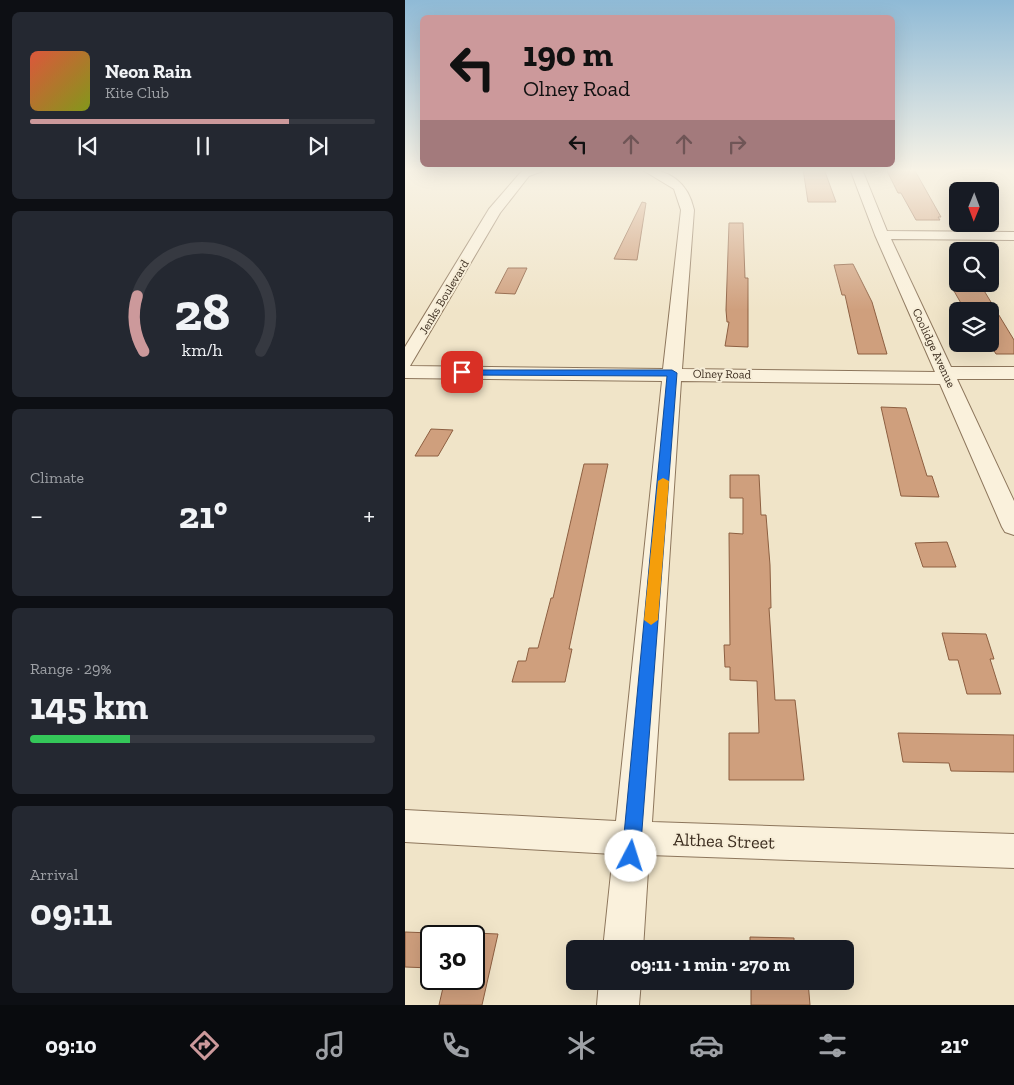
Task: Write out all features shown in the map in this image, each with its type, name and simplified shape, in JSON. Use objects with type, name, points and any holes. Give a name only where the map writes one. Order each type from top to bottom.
[{"type":"street","name":"Jenks Boulevard","points":[[405,362],[492,216]]},
{"type":"street","points":[[624,940],[672,373],[687,216]]},
{"type":"street","name":"Coolidge Avenue","points":[[874,216],[1014,527]]},
{"type":"street","points":[[882,235],[1014,236]]},
{"type":"street","name":"Olney Road","points":[[405,372],[947,375],[1014,373]]},
{"type":"street","name":"Althea Street","points":[[405,826],[632,838],[1014,850]]},
{"type":"street","points":[[618,1005],[619,990]]},
{"type":"building","points":[[635,216],[644,216],[637,260],[614,259]]},
{"type":"building","points":[[914,216],[941,217],[938,217],[940,220],[916,220]]},
{"type":"building","points":[[729,223],[743,223],[745,278],[748,278],[748,347],[725,346],[729,322],[727,322],[726,310]]},
{"type":"building","points":[[853,264],[872,302],[887,354],[858,354],[845,295],[842,295],[834,265]]},
{"type":"building","points":[[508,268],[527,268],[515,294],[495,293]]},
{"type":"building","points":[[955,292],[985,292],[991,302],[960,302]]},
{"type":"building","points":[[999,315],[1014,340],[1014,354],[996,354],[995,352],[999,352]]},
{"type":"building","points":[[881,407],[906,408],[927,476],[932,476],[939,497],[901,496]]},
{"type":"building","points":[[431,429],[453,430],[438,456],[415,456]]},
{"type":"building","points":[[584,464],[608,464],[569,649],[572,649],[565,682],[512,682],[518,661],[526,661],[529,648],[538,648],[551,598],[553,598]]},
{"type":"building","points":[[730,475],[759,475],[761,515],[766,515],[770,565],[771,608],[769,608],[775,700],[795,700],[804,780],[729,780],[729,733],[759,733],[757,681],[730,680],[730,667],[725,667],[724,645],[730,645],[729,533],[743,534],[743,498],[730,498]]},
{"type":"building","points":[[947,542],[956,567],[923,567],[915,543]]},
{"type":"building","points":[[942,633],[986,634],[994,659],[990,659],[1001,694],[967,694],[958,660],[949,660]]},
{"type":"building","points":[[898,733],[1014,735],[1014,772],[951,771],[949,763],[903,762]]},
{"type":"building","points":[[405,932],[420,933],[420,968],[405,967]]},
{"type":"building","points":[[485,933],[498,934],[482,1005],[439,1005],[442,990],[485,990]]},
{"type":"building","points":[[750,937],[794,938],[794,940],[750,940]]},
{"type":"building","points":[[751,990],[809,990],[810,1005],[751,1005]]},
{"type":"slow traffic","points":[[651,620],[663,481]]},
{"type":"route","points":[[462,372],[672,373],[631,856]]}]
